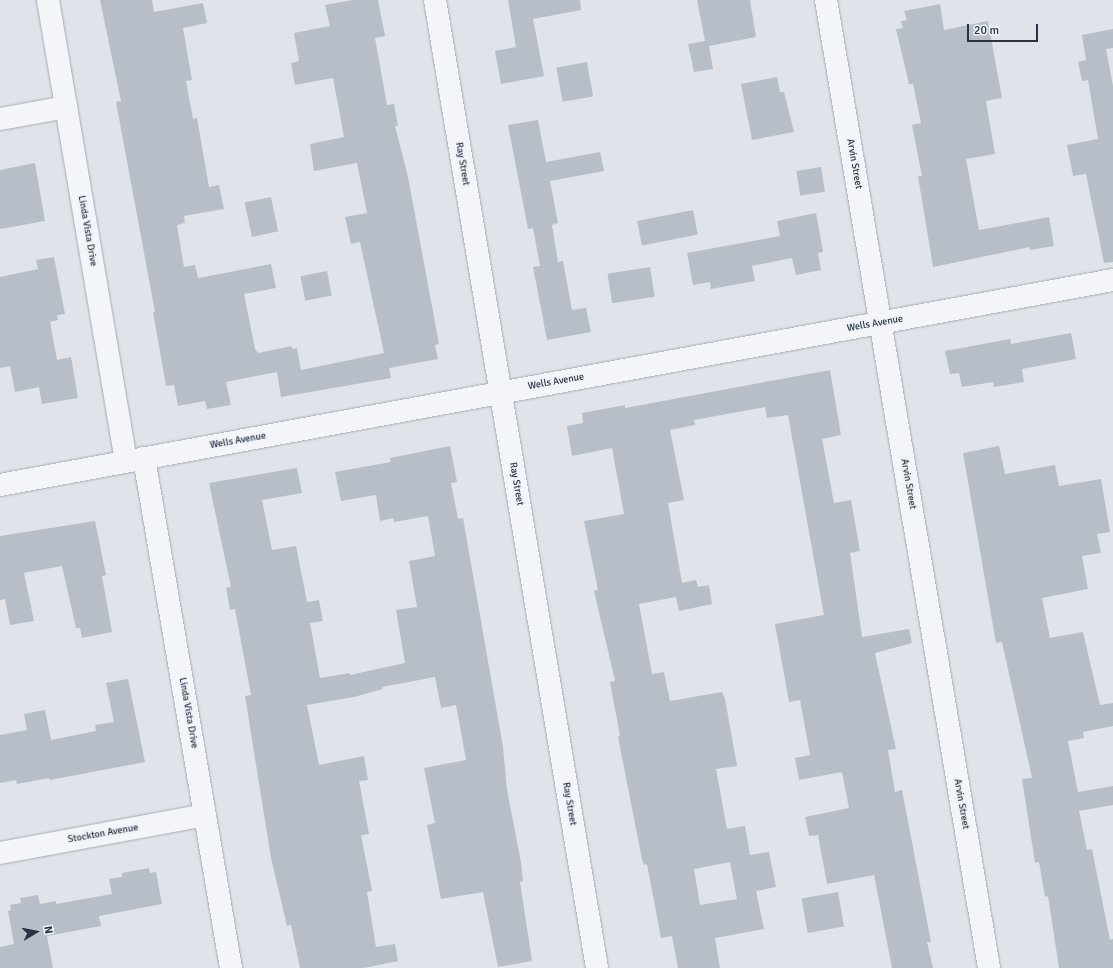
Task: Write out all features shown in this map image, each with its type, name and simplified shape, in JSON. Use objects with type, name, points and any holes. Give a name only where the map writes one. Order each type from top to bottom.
[{"type":"street","name":"Linda Vista Drive","points":[[48,0],[66,107],[205,815],[231,968]]},
{"type":"street","name":"Ray Street","points":[[435,0],[597,968]]},
{"type":"street","name":"Arvin Street","points":[[826,0],[989,968]]},
{"type":"street","points":[[0,119],[66,107]]},
{"type":"street","name":"Wells Avenue","points":[[0,485],[1113,280]]},
{"type":"street","name":"Stockton Avenue","points":[[0,853],[205,815]]},
{"type":"building","points":[[100,0],[152,0],[154,12],[203,3],[207,23],[183,28],[192,80],[186,81],[193,119],[197,118],[209,187],[219,185],[224,209],[184,216],[185,223],[177,225],[184,267],[195,265],[198,278],[271,264],[276,288],[244,294],[255,349],[258,353],[292,346],[292,349],[297,348],[301,370],[384,353],[360,242],[351,244],[345,217],[367,213],[357,163],[314,171],[310,144],[344,137],[333,78],[295,85],[291,63],[299,61],[294,33],[330,26],[325,5],[353,0],[378,0],[385,36],[375,38],[387,105],[394,104],[398,126],[395,126],[408,177],[439,344],[435,345],[438,359],[389,368],[391,378],[281,397],[277,372],[226,382],[231,405],[207,409],[205,401],[178,406],[174,385],[166,386],[153,312],[155,312],[116,102],[121,101]]},
{"type":"building","points":[[508,0],[580,0],[581,10],[533,19],[544,76],[501,84],[495,51],[516,47]]},
{"type":"building","points":[[697,0],[750,0],[756,37],[709,46],[713,69],[694,72],[688,44],[705,41]]},
{"type":"building","points":[[940,4],[944,30],[988,21],[1002,98],[986,101],[995,154],[966,159],[979,230],[1049,217],[1054,246],[1030,250],[1030,247],[933,267],[918,176],[922,176],[912,125],[921,123],[913,84],[909,84],[896,29],[903,28],[901,21],[907,20],[904,11]]},
{"type":"building","points":[[1113,29],[1113,48],[1106,49],[1113,86],[1113,262],[1104,263],[1086,174],[1073,176],[1067,145],[1098,139],[1088,80],[1082,81],[1078,62],[1086,60],[1082,35]]},
{"type":"building","points":[[587,62],[593,96],[563,102],[556,67]]},
{"type":"building","points":[[777,77],[780,92],[784,92],[794,132],[752,140],[741,84]]},
{"type":"building","points":[[538,120],[546,162],[600,152],[604,171],[550,181],[558,223],[552,225],[558,262],[563,261],[572,310],[586,308],[591,332],[547,340],[533,267],[540,266],[533,228],[528,229],[508,125]]},
{"type":"building","points":[[35,163],[45,221],[0,229],[0,170]]},
{"type":"building","points":[[821,167],[825,192],[800,196],[796,171]]},
{"type":"building","points":[[271,197],[278,231],[252,237],[245,203]]},
{"type":"building","points":[[693,210],[698,235],[642,245],[637,221]]},
{"type":"building","points":[[816,213],[823,252],[818,253],[821,270],[796,275],[792,258],[752,266],[755,281],[711,289],[710,282],[693,285],[687,253],[780,236],[777,221]]},
{"type":"building","points":[[54,257],[65,314],[57,315],[58,320],[50,322],[57,360],[71,357],[78,398],[42,404],[39,387],[15,392],[10,366],[0,368],[0,277],[38,269],[36,260]]},
{"type":"building","points":[[650,267],[655,297],[612,303],[608,274]]},
{"type":"building","points":[[327,271],[332,296],[305,301],[300,276]]},
{"type":"building","points":[[1071,333],[1076,359],[1022,369],[1024,382],[994,387],[993,382],[962,387],[959,373],[950,374],[945,351],[1010,339],[1011,344]]},
{"type":"building","points":[[830,370],[841,435],[822,439],[834,503],[851,500],[860,551],[850,553],[862,637],[909,629],[912,643],[875,653],[896,749],[888,750],[895,792],[902,790],[931,942],[927,942],[933,968],[892,968],[874,875],[827,884],[818,835],[809,836],[805,817],[849,808],[842,772],[799,780],[795,758],[810,755],[800,700],[789,702],[775,624],[824,615],[788,415],[767,418],[765,407],[694,420],[695,425],[670,430],[684,500],[668,503],[682,583],[696,580],[698,587],[709,585],[712,604],[679,611],[676,597],[639,604],[652,674],[664,672],[670,701],[722,692],[725,699],[737,766],[716,769],[727,829],[745,826],[750,855],[769,852],[776,887],[756,891],[764,929],[715,938],[720,968],[678,968],[672,936],[661,938],[647,864],[644,865],[642,859],[618,737],[620,736],[610,682],[615,681],[594,591],[598,590],[584,521],[624,514],[612,448],[572,456],[567,426],[583,423],[582,413],[625,405],[625,408]],"holes":[[[730,862],[737,899],[700,905],[694,869]]]},
{"type":"building","points":[[450,446],[457,482],[451,483],[458,519],[463,518],[503,747],[507,790],[521,862],[523,881],[520,882],[532,961],[498,967],[483,892],[441,899],[427,825],[435,823],[424,768],[466,760],[456,705],[441,708],[435,677],[382,687],[383,689],[354,697],[307,705],[319,765],[364,756],[368,780],[359,781],[369,834],[361,835],[372,891],[367,892],[376,947],[395,944],[398,961],[364,968],[300,968],[291,925],[287,926],[271,858],[245,696],[251,695],[235,609],[230,610],[226,588],[231,587],[209,483],[297,468],[302,493],[262,500],[272,550],[296,546],[307,602],[319,600],[323,621],[310,623],[320,678],[350,673],[350,675],[405,663],[396,610],[417,607],[409,561],[435,556],[428,516],[394,522],[393,518],[380,521],[376,495],[341,501],[335,472],[391,462],[390,458]]},
{"type":"building","points":[[999,446],[1005,474],[1055,465],[1059,486],[1101,479],[1110,532],[1097,534],[1101,553],[1082,556],[1088,589],[1042,598],[1050,638],[1083,632],[1100,705],[1113,703],[1113,726],[1083,732],[1084,738],[1068,741],[1078,792],[1113,786],[1113,805],[1079,811],[1087,850],[1092,849],[1110,940],[1113,939],[1113,968],[1059,968],[1048,896],[1045,897],[1039,862],[1035,863],[1022,779],[1032,778],[1002,642],[996,643],[963,453]]},
{"type":"building","points":[[95,521],[106,575],[102,576],[112,632],[82,638],[80,628],[76,628],[62,566],[24,573],[34,621],[10,625],[5,599],[0,600],[0,536]]},
{"type":"building","points":[[128,679],[145,762],[50,780],[49,778],[17,784],[16,780],[0,783],[0,735],[27,730],[24,714],[45,710],[51,740],[96,731],[95,725],[114,722],[106,683]]},
{"type":"building","points":[[149,868],[150,873],[156,872],[162,904],[99,916],[101,926],[47,936],[53,968],[0,968],[0,947],[14,944],[8,911],[11,910],[10,905],[21,903],[20,898],[38,895],[40,904],[56,901],[56,904],[112,894],[109,879],[122,877],[122,873]]},
{"type":"building","points":[[838,892],[844,926],[808,933],[802,898]]}]
